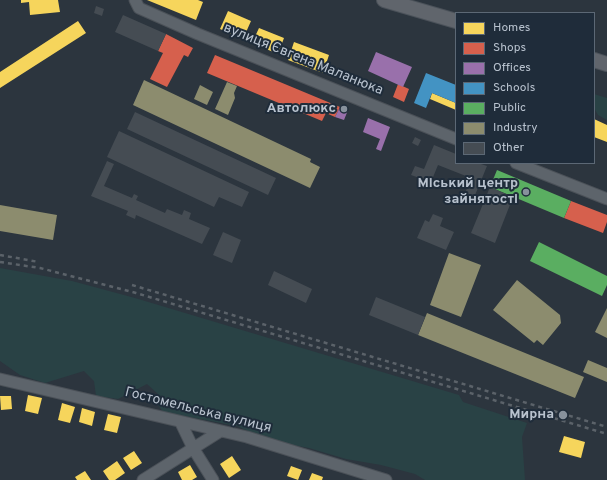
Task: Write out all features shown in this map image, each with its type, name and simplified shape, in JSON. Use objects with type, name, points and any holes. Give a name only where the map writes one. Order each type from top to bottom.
[{"type":"main road","points":[[384,0],[455,21]]},
{"type":"main road","points":[[595,60],[607,64]]},
{"type":"street","name":"вулиця Євгена Маланюка","points":[[137,4],[198,34],[455,139]]},
{"type":"street","points":[[518,164],[607,200]]},
{"type":"street","name":"Гостомельська вулиця","points":[[0,379],[181,423],[247,437],[386,480]]},
{"type":"street","points":[[181,423],[193,448],[213,480]]},
{"type":"street","points":[[143,480],[220,432]]},
{"type":"green space","points":[[595,94],[607,98],[607,120],[598,115],[595,110]]},
{"type":"green space","points":[[0,268],[72,281],[135,298],[459,395],[463,402],[527,423],[522,437],[525,480],[425,480],[415,474],[381,465],[346,459],[309,448],[270,441],[237,426],[163,412],[158,405],[159,395],[147,384],[118,399],[96,396],[94,381],[84,371],[45,383],[20,375],[0,361]]},
{"type":"building: Homes","points":[[21,0],[58,0],[60,12],[30,15],[29,2],[21,3]]},
{"type":"building: Homes","points":[[147,0],[198,0],[203,2],[196,20]]},
{"type":"building: Homes","points":[[228,11],[251,21],[243,39],[220,29]]},
{"type":"building: Homes","points":[[78,21],[86,33],[0,88],[0,72]]},
{"type":"building: Homes","points":[[259,28],[284,38],[278,54],[252,43]]},
{"type":"building: Homes","points":[[294,42],[329,55],[323,73],[288,60]]},
{"type":"building: Homes","points":[[432,93],[455,103],[455,110],[430,99]]},
{"type":"building: Homes","points":[[595,119],[607,125],[607,142],[595,137]]},
{"type":"building: Homes","points":[[28,395],[42,398],[38,414],[25,411]]},
{"type":"building: Homes","points":[[0,396],[11,396],[12,409],[1,410]]},
{"type":"building: Homes","points":[[62,403],[75,407],[70,423],[58,420]]},
{"type":"building: Homes","points":[[82,408],[95,412],[92,426],[79,422]]},
{"type":"building: Homes","points":[[108,414],[121,417],[117,433],[104,430]]},
{"type":"building: Homes","points":[[564,436],[585,442],[581,458],[559,452]]},
{"type":"building: Homes","points":[[134,451],[142,463],[131,470],[123,458]]},
{"type":"building: Homes","points":[[232,456],[241,470],[229,478],[220,464]]},
{"type":"building: Homes","points":[[117,461],[125,473],[115,480],[109,480],[103,471]]},
{"type":"building: Homes","points":[[190,465],[197,477],[192,480],[182,480],[178,472]]},
{"type":"building: Homes","points":[[291,466],[302,470],[298,480],[287,476]]},
{"type":"building: Homes","points":[[85,471],[91,480],[77,480],[75,477]]},
{"type":"building: Homes","points":[[312,473],[323,477],[322,480],[309,480]]},
{"type":"building: Shops","points":[[166,34],[193,48],[188,57],[184,55],[167,87],[150,79],[163,53],[158,51]]},
{"type":"building: Shops","points":[[215,55],[340,107],[335,117],[326,113],[322,121],[207,73]]},
{"type":"building: Shops","points":[[398,84],[409,89],[404,102],[393,97]]},
{"type":"building: Shops","points":[[571,201],[607,215],[607,222],[603,233],[564,218]]},
{"type":"building: Offices","points":[[376,52],[412,67],[403,87],[368,71]]},
{"type":"building: Offices","points":[[340,107],[348,110],[344,120],[335,117]]},
{"type":"building: Offices","points":[[368,118],[390,127],[381,151],[376,149],[380,139],[363,132]]},
{"type":"building: Schools","points":[[426,73],[455,85],[455,103],[432,93],[426,108],[414,103]]},
{"type":"building: Public","name":"Міський центр зайнятості","points":[[497,170],[571,201],[564,218],[490,187]]},
{"type":"building: Public","points":[[539,242],[607,276],[607,285],[602,296],[530,261]]},
{"type":"building: Industry","points":[[144,80],[311,159],[310,162],[320,167],[310,188],[133,105]]},
{"type":"building: Industry","points":[[227,82],[237,86],[234,93],[235,98],[228,115],[215,109]]},
{"type":"building: Industry","points":[[200,85],[213,92],[207,105],[194,99]]},
{"type":"building: Industry","points":[[0,205],[57,215],[53,240],[0,231]]},
{"type":"building: Industry","points":[[449,253],[481,265],[461,317],[430,305]]},
{"type":"building: Industry","points":[[517,280],[560,315],[561,323],[543,345],[537,340],[534,343],[493,310]]},
{"type":"building: Industry","points":[[607,308],[607,338],[595,332]]},
{"type":"building: Industry","points":[[427,313],[584,377],[575,398],[418,335]]},
{"type":"building: Industry","points":[[588,360],[607,368],[607,382],[583,372]]},
{"type":"building: Other","points":[[96,6],[104,9],[102,16],[94,13]]},
{"type":"building: Other","points":[[123,15],[166,34],[158,51],[115,32]]},
{"type":"building: Other","points":[[135,112],[276,178],[268,195],[127,129]]},
{"type":"building: Other","points":[[119,131],[249,192],[242,207],[219,197],[214,207],[107,157]]},
{"type":"building: Other","points":[[415,137],[421,140],[418,146],[412,143]]},
{"type":"building: Other","points":[[434,145],[455,154],[455,164],[481,164],[487,166],[473,200],[464,196],[471,178],[438,165],[431,182],[411,175],[415,166],[424,169]]},
{"type":"building: Other","points":[[107,161],[114,164],[104,186],[132,198],[134,194],[138,196],[136,200],[165,213],[167,209],[182,215],[184,210],[191,213],[189,219],[210,228],[202,244],[136,215],[135,219],[126,215],[128,211],[91,196]]},
{"type":"building: Other","points":[[490,187],[513,197],[495,243],[471,233]]},
{"type":"building: Other","points":[[433,214],[443,218],[440,226],[454,232],[446,250],[417,238],[425,220],[429,222]]},
{"type":"building: Other","points":[[223,232],[241,240],[232,263],[213,255]]},
{"type":"building: Other","points":[[274,271],[312,289],[306,303],[268,285]]},
{"type":"building: Other","points":[[376,297],[425,317],[418,335],[369,315]]},
{"type":"railway","points":[[0,255],[39,262]]},
{"type":"railway","points":[[0,262],[40,268],[136,293],[607,434]]},
{"type":"railway","points":[[132,285],[607,427]]},
{"type":"place","name":"Автолюкс","points":[[344,109]]},
{"type":"place","name":"Міський центр зайнятості","points":[[526,192]]},
{"type":"place","name":"Мирна","points":[[563,415]]}]
